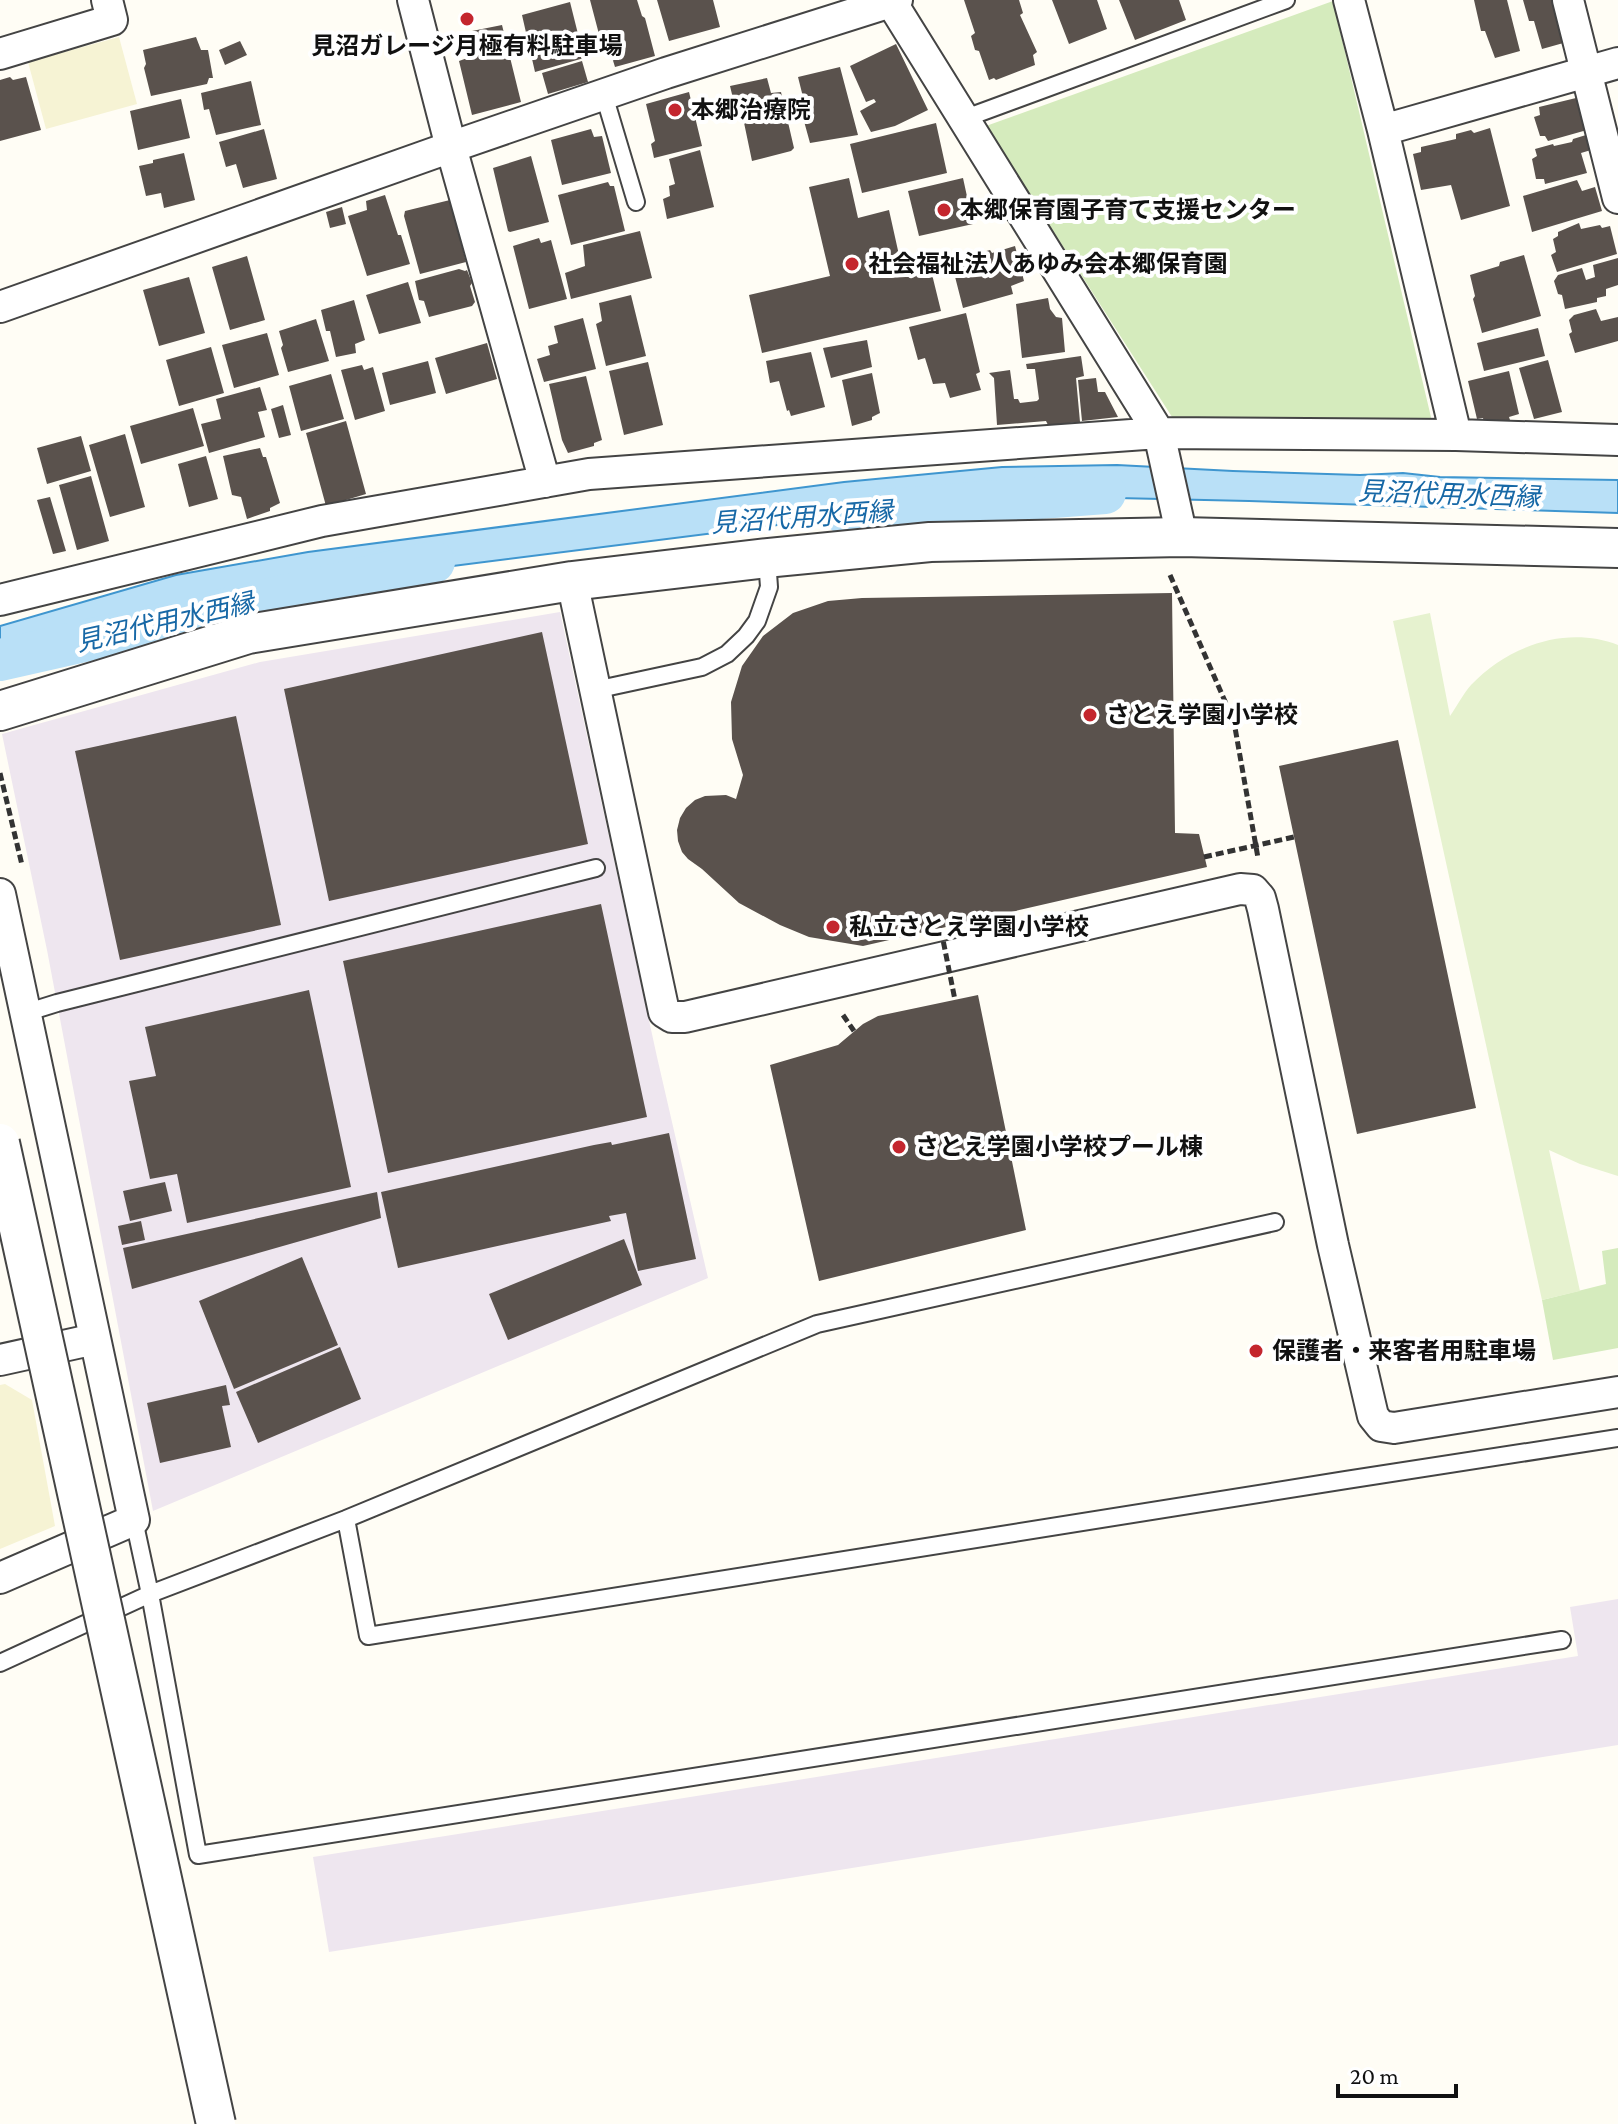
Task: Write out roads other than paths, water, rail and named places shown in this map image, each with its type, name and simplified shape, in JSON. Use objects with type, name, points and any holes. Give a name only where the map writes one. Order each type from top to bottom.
[{"type":"street","points":[[0,54],[112,20],[107,0]]},
{"type":"street","points":[[413,0],[545,482]]},
{"type":"street","points":[[1349,0],[1456,435]]},
{"type":"street","points":[[1568,0],[1618,198]]},
{"type":"street","points":[[0,307],[451,147],[893,1],[1162,447],[1175,539]]},
{"type":"street","points":[[1383,130],[1618,63]]},
{"type":"street","points":[[0,600],[322,521],[589,474],[1456,435],[1618,440]]},
{"type":"street","points":[[0,711],[248,634],[572,581],[767,558],[930,542],[1175,539],[1618,548]]},
{"type":"street","points":[[572,581],[664,1012],[672,1017],[685,1017],[1240,889],[1253,890],[1260,898],[1263,909],[1336,1261],[1373,1416],[1381,1426],[1394,1428],[1618,1392]]},
{"type":"street","points":[[0,894],[134,1520],[0,1578]]},
{"type":"street","points":[[0,1143],[216,2124]]},
{"type":"street","points":[[0,1360],[95,1339]]},
{"type":"lane","points":[[963,119],[1286,0]]},
{"type":"lane","points":[[604,95],[636,202]]},
{"type":"lane","points":[[595,690],[702,667],[727,654],[757,621],[769,587],[767,558]]},
{"type":"lane","points":[[25,1013],[596,868]]},
{"type":"lane","points":[[0,1663],[150,1594],[346,1519],[817,1324],[1275,1222]]},
{"type":"lane","points":[[346,1519],[368,1636],[1618,1438]]},
{"type":"lane","points":[[134,1520],[198,1855],[1562,1640]]},
{"type":"water","points":[[1117,465],[1360,475],[1403,473],[1440,477],[1618,480],[1618,513],[1249,501],[991,498],[311,584],[137,616],[63,640],[0,669],[0,626],[176,575],[308,552],[844,482],[1002,467]]},
{"type":"waterway","name":"見沼代用水西縁","points":[[844,513],[1105,493]]},
{"type":"waterway","name":"見沼代用水西縁","points":[[0,660],[434,562]]},
{"type":"place","name":"見沼ガレージ月極有料駐車場","points":[[467,19]]},
{"type":"place","name":"本郷治療院","points":[[675,110]]},
{"type":"place","name":"本郷保育園子育て支援センター","points":[[944,210]]},
{"type":"place","name":"社会福祉法人あゆみ会本郷保育園","points":[[852,264]]},
{"type":"place","name":"さとえ学園小学校","points":[[1090,715]]},
{"type":"place","name":"私立さとえ学園小学校","points":[[833,927]]},
{"type":"place","name":"さとえ学園小学校プール棟","points":[[899,1147]]},
{"type":"place","name":"保護者・来客者用駐車場","points":[[1256,1351]]}]
